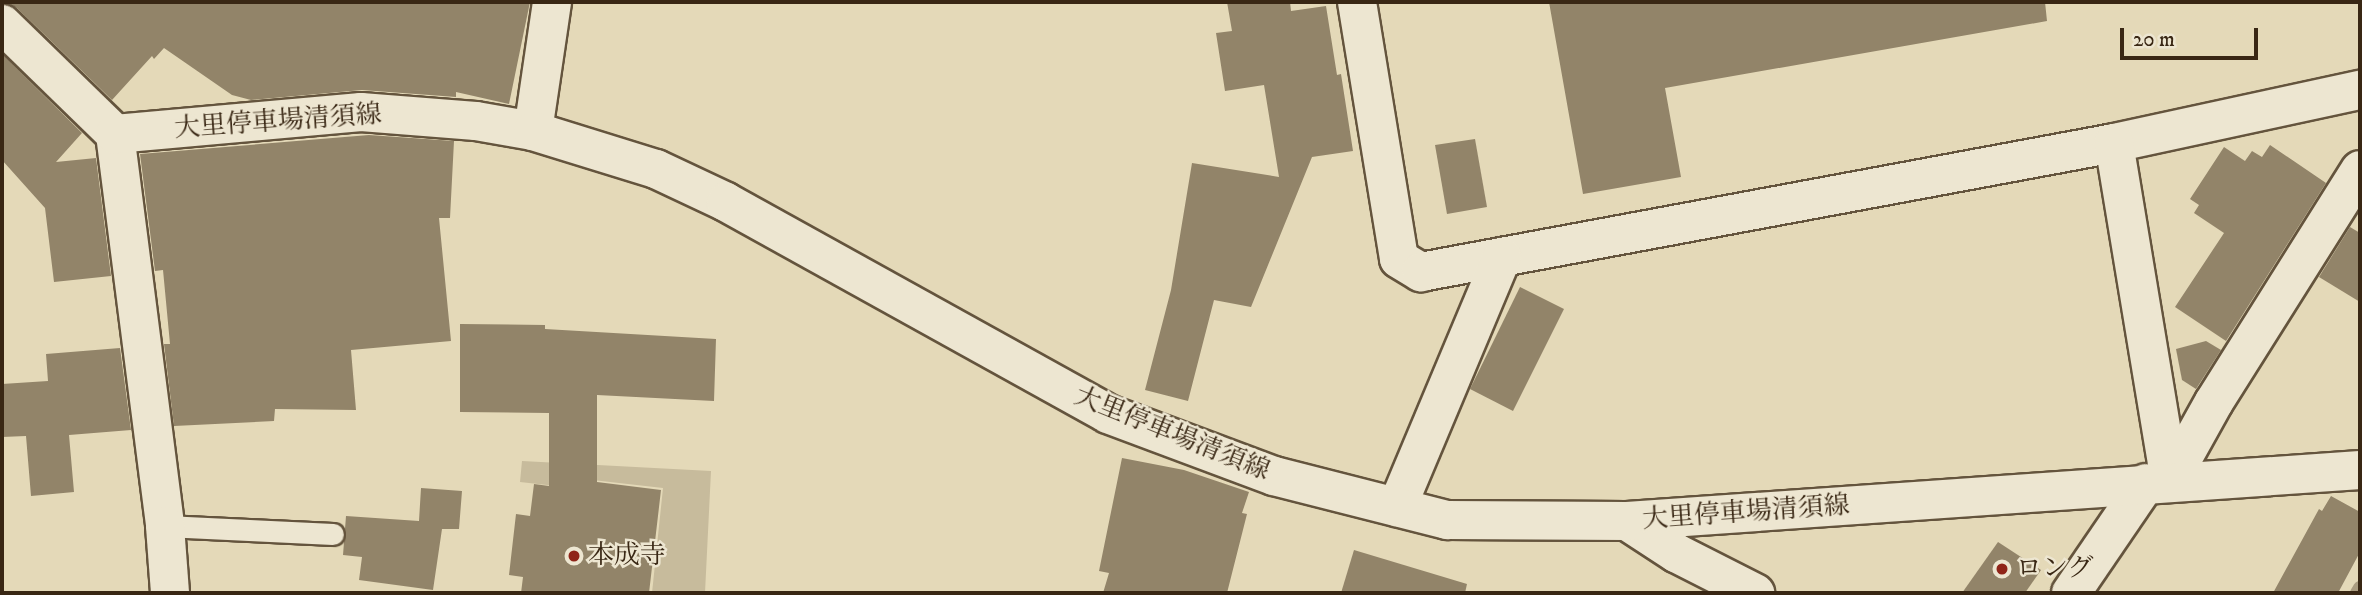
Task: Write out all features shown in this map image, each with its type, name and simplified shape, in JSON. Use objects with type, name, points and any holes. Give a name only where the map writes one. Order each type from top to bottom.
[{"type":"street","points":[[533,131],[552,2]]},
{"type":"street","points":[[1357,2],[1399,259],[1421,272],[2114,143],[2360,90]]},
{"type":"street","points":[[2,24],[115,134],[165,526],[170,593]]},
{"type":"street","name":"大里停車場清須線","points":[[115,134],[360,112],[476,121],[533,131],[656,169],[706,192],[1108,414],[1274,476],[1447,520],[1627,521],[2360,470]]},
{"type":"street","points":[[2114,143],[2158,482]]},
{"type":"street","points":[[2071,593],[2158,482],[2214,402],[2360,170]]},
{"type":"street","points":[[1397,507],[1503,257]]},
{"type":"street","points":[[1627,521],[1675,553],[1755,593]]},
{"type":"lane","points":[[165,526],[333,534]]},
{"type":"shaded area","points":[[522,461],[711,471],[705,593],[652,593],[663,488],[575,478],[574,488],[520,482]]},
{"type":"building","points":[[2,2],[530,2],[509,104],[456,92],[456,97],[362,90],[251,100],[232,95],[164,48],[154,59],[152,56],[112,100],[17,8]]},
{"type":"building","points":[[1227,2],[1290,2],[1291,11],[1326,6],[1337,75],[1341,74],[1353,151],[1312,157],[1251,307],[1214,300],[1188,401],[1145,390],[1171,290],[1192,163],[1279,177],[1264,85],[1225,91],[1216,33],[1232,31]]},
{"type":"building","points":[[1549,2],[2045,2],[2047,21],[1665,88],[1681,177],[1583,194]]},
{"type":"building","points":[[2,54],[82,133],[56,162],[96,158],[111,276],[54,282],[45,208],[2,160]]},
{"type":"building","points":[[369,135],[454,141],[450,218],[439,218],[451,341],[351,350],[356,410],[275,409],[274,421],[174,426],[164,344],[170,344],[163,270],[155,271],[140,154]]},
{"type":"building","points":[[1475,139],[1487,207],[1447,214],[1435,145]]},
{"type":"building","points":[[2270,145],[2326,183],[2226,341],[2175,307],[2224,233],[2194,213],[2199,205],[2190,199],[2224,147],[2245,161],[2252,151],[2262,157]]},
{"type":"building","points":[[2350,227],[2360,233],[2360,302],[2319,277]]},
{"type":"building","points":[[1520,287],[1564,309],[1513,411],[1470,389]]},
{"type":"building","points":[[460,324],[545,325],[545,329],[716,339],[714,401],[597,395],[597,482],[661,490],[649,593],[521,593],[523,577],[509,575],[516,514],[530,516],[534,484],[549,486],[549,413],[460,412]]},
{"type":"building","points":[[2206,341],[2221,350],[2196,389],[2182,380],[2176,349]]},
{"type":"building","points":[[120,348],[131,430],[69,435],[74,492],[31,496],[26,436],[2,437],[2,384],[48,381],[46,354]]},
{"type":"building","points":[[1122,458],[1184,470],[1249,492],[1242,513],[1247,514],[1227,593],[1103,593],[1109,573],[1099,571]]},
{"type":"building","points":[[421,488],[462,491],[459,529],[442,529],[433,590],[359,580],[362,557],[343,555],[346,516],[419,521]]},
{"type":"building","points":[[2331,496],[2360,512],[2360,552],[2338,593],[2273,593],[2319,509],[2322,511]]},
{"type":"building","name":"ロング","points":[[1998,542],[2041,570],[2025,593],[1962,593]]},
{"type":"building","points":[[1354,550],[1467,584],[1465,593],[1341,593]]},
{"type":"waterway","points":[[2357,593],[2360,588]]},
{"type":"place","name":"本成寺","points":[[574,556]]},
{"type":"place","name":"ロング","points":[[2002,569]]}]
